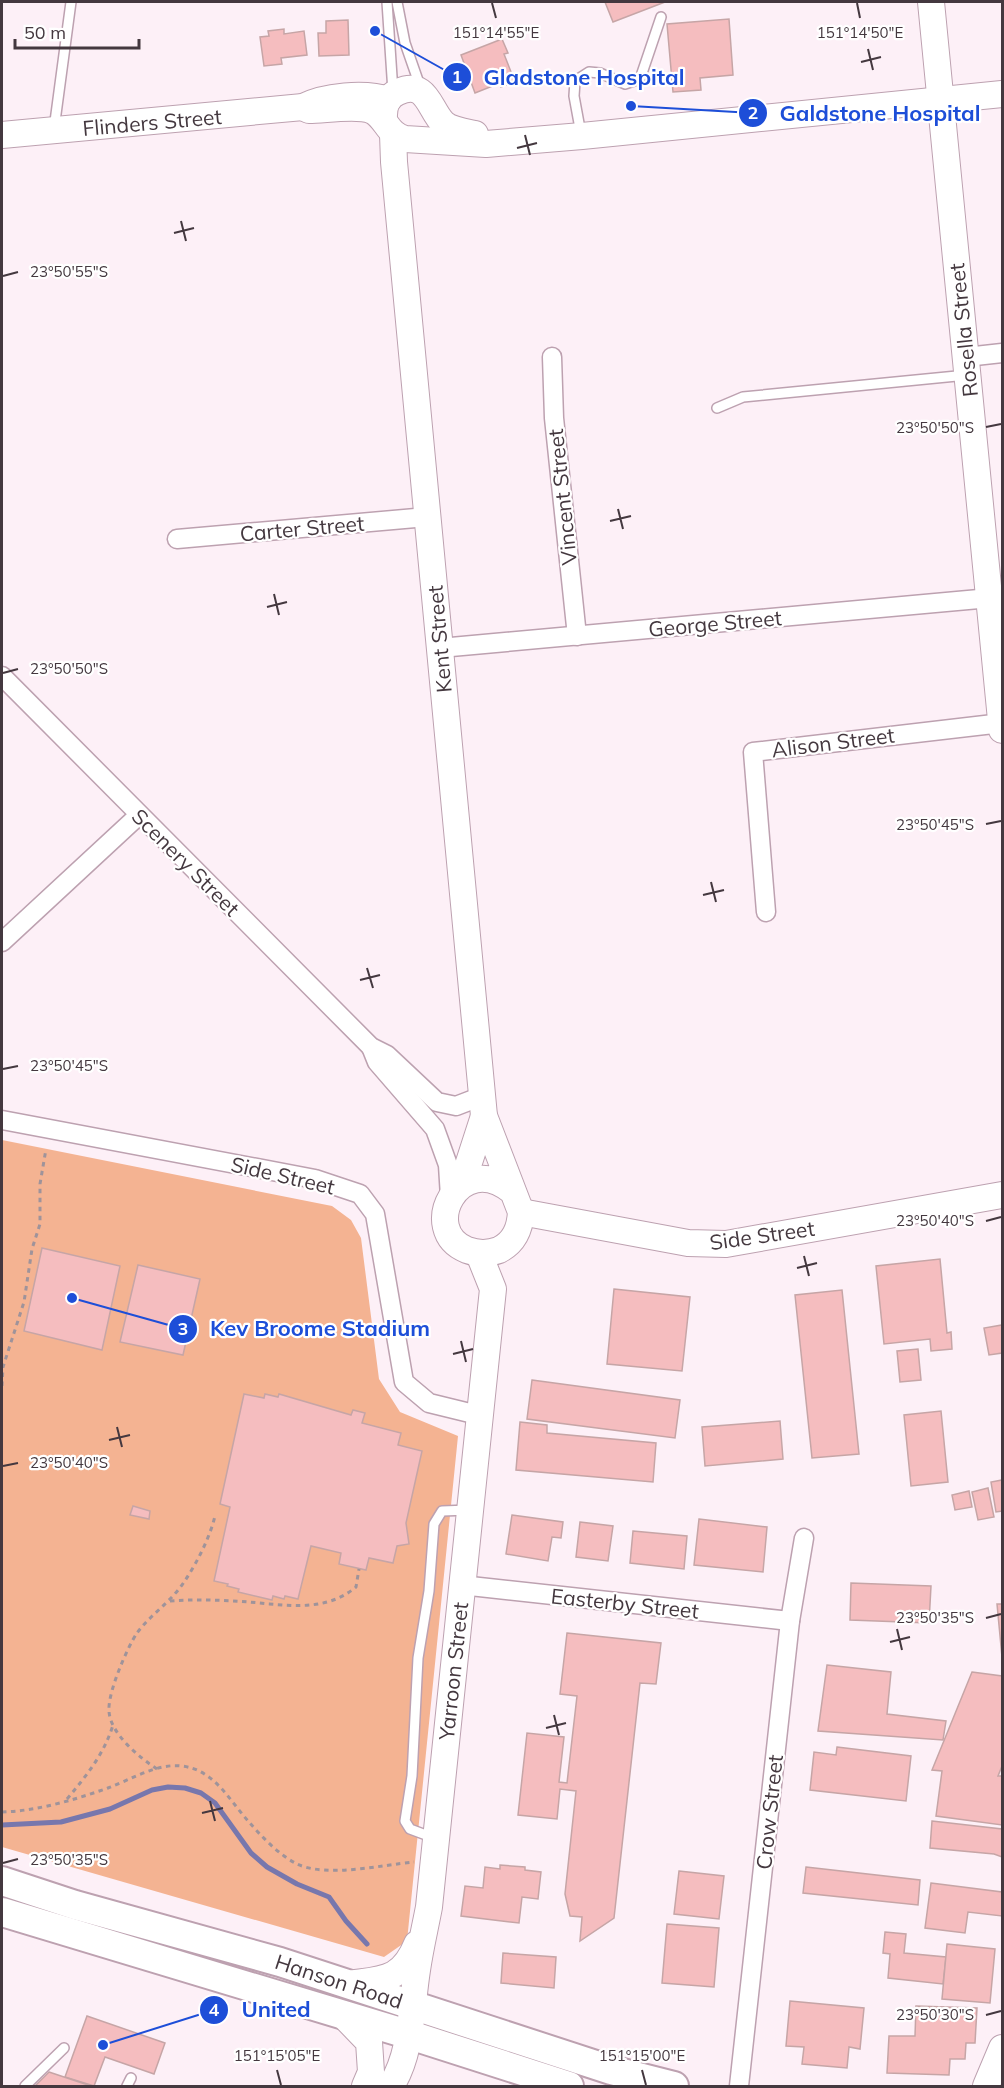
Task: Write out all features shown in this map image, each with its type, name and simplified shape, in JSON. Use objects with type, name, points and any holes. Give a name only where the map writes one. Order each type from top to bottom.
[{"type":"main road","name":"Hanson Road","points":[[2,1881],[75,1905],[280,1962],[611,2070],[674,2086]]},
{"type":"main road","name":"Hanson Road","points":[[2,1912],[342,2014],[569,2086]]},
{"type":"street","name":"Rosella Street","points":[[931,2],[1002,730]]},
{"type":"street","name":"Flinders Street","points":[[398,121],[408,89],[428,100],[444,124],[460,131],[510,141]]},
{"type":"street","name":"Flinders Street","points":[[2,135],[303,107],[309,110],[362,109],[373,111],[465,144],[582,136],[1002,94]]},
{"type":"street","points":[[398,121],[429,130],[434,115],[428,100]]},
{"type":"street","name":"Kent Street","points":[[398,121],[394,162],[483,1106],[516,1201]]},
{"type":"street","points":[[967,366],[1002,352]]},
{"type":"street","name":"Vincent Street","points":[[552,357],[554,418],[577,636]]},
{"type":"street","name":"Carter Street","points":[[177,539],[427,517]]},
{"type":"street","name":"George Street","points":[[440,648],[990,598]]},
{"type":"street","name":"Scenery Street","points":[[2,676],[138,816],[371,1047],[387,1055],[437,1102],[456,1106],[483,1106]]},
{"type":"street","name":"Alison Street","points":[[766,912],[753,752],[1002,723]]},
{"type":"street","points":[[2,942],[138,816]]},
{"type":"street","name":"Scenery Street","points":[[371,1047],[377,1062],[435,1129],[456,1191]]},
{"type":"street","name":"Kent Street","points":[[456,1191],[483,1106]]},
{"type":"street","name":"Side Street","points":[[2,1120],[315,1179],[360,1194],[375,1214],[404,1382],[429,1403],[478,1415]]},
{"type":"street","points":[[488,1178],[501,1182],[516,1201],[520,1225],[514,1238],[504,1247],[492,1253],[479,1254],[464,1249],[453,1239],[446,1226],[445,1211],[456,1191],[474,1179],[488,1178]]},
{"type":"street","name":"Side Street","points":[[516,1201],[688,1243],[726,1244],[1002,1195]]},
{"type":"street","name":"Yarroon Street","points":[[391,2086],[402,2064],[429,1907],[492,1289],[479,1254]]},
{"type":"street","name":"Crow Street","points":[[739,2086],[790,1621],[804,1538]]},
{"type":"street","name":"Easterby Street","points":[[461,1585],[790,1621]]},
{"type":"street","points":[[349,1984],[387,1979],[404,1967],[416,1948],[429,1907]]},
{"type":"street","points":[[429,1907],[429,1985],[432,1996],[440,2007],[477,2025]]},
{"type":"street","points":[[342,2014],[369,2042],[371,2072],[365,2086]]},
{"type":"street","points":[[986,2086],[1002,2048]]},
{"type":"lane","points":[[54,131],[71,2]]},
{"type":"lane","points":[[387,2],[398,121]]},
{"type":"lane","points":[[397,2],[405,43],[428,100]]},
{"type":"lane","points":[[582,136],[574,96],[574,81],[601,68],[625,84],[640,79],[661,17]]},
{"type":"lane","points":[[717,408],[743,397],[967,366]]},
{"type":"lane","points":[[435,1849],[410,1829],[405,1821],[412,1776],[418,1658],[429,1591],[434,1524],[442,1511],[469,1510]]},
{"type":"lane","points":[[26,2086],[64,2048]]},
{"type":"path","points":[[2,1386],[3,1367],[24,1302],[32,1249],[40,1224],[40,1184],[46,1149]]},
{"type":"path","points":[[157,1769],[141,1758],[125,1742],[113,1725],[109,1711],[117,1672],[137,1633],[170,1601],[185,1582],[211,1533],[215,1516]]},
{"type":"path","points":[[170,1601],[199,1599],[306,1606],[332,1602],[356,1587],[359,1569]]},
{"type":"path","points":[[66,1800],[94,1767],[107,1743],[113,1725]]},
{"type":"path","points":[[2,1812],[43,1807],[102,1790],[157,1769],[180,1765],[201,1771],[222,1787],[249,1822],[276,1849],[297,1864],[317,1869],[337,1870],[435,1849]]},
{"type":"shaded area","points":[[2,1140],[332,1206],[351,1220],[361,1238],[379,1379],[400,1412],[458,1436],[407,1941],[384,1957],[2,1847]]},
{"type":"building","points":[[605,2],[665,2],[613,22]]},
{"type":"building","points":[[729,19],[733,75],[700,78],[701,90],[673,92],[667,24]]},
{"type":"building","points":[[348,20],[349,55],[319,56],[318,33],[326,33],[326,21]]},
{"type":"building","points":[[284,29],[284,34],[304,31],[307,55],[281,58],[282,64],[264,66],[260,37],[269,36],[268,31]]},
{"type":"building","points":[[502,39],[508,53],[504,54],[515,82],[501,87],[500,83],[475,93],[461,55]]},
{"type":"building","points":[[42,1248],[120,1266],[102,1350],[24,1331]]},
{"type":"building","points":[[940,1259],[947,1333],[951,1332],[952,1349],[931,1351],[930,1339],[884,1344],[876,1266]]},
{"type":"building","points":[[138,1265],[200,1279],[183,1355],[120,1342]]},
{"type":"building","points":[[614,1289],[690,1297],[682,1371],[607,1364]]},
{"type":"building","points":[[842,1290],[859,1454],[812,1458],[795,1295]]},
{"type":"building","points":[[1002,1325],[1002,1353],[989,1355],[984,1328]]},
{"type":"building","points":[[918,1349],[921,1380],[900,1382],[897,1351]]},
{"type":"building","points":[[532,1380],[680,1400],[675,1438],[527,1419]]},
{"type":"building","points":[[244,1394],[264,1398],[265,1394],[278,1397],[279,1394],[351,1415],[353,1410],[365,1413],[362,1423],[401,1433],[398,1445],[422,1451],[406,1523],[409,1544],[397,1546],[393,1563],[369,1558],[366,1570],[339,1564],[341,1553],[311,1546],[298,1599],[273,1596],[272,1600],[238,1592],[239,1589],[214,1581],[230,1507],[220,1504]]},
{"type":"building","points":[[941,1411],[948,1482],[911,1486],[904,1415]]},
{"type":"building","points":[[780,1421],[783,1459],[705,1466],[702,1427]]},
{"type":"building","points":[[520,1422],[547,1425],[547,1433],[656,1443],[653,1482],[516,1470]]},
{"type":"building","points":[[1002,1480],[1002,1511],[996,1512],[991,1482]]},
{"type":"building","points":[[988,1488],[994,1517],[978,1520],[972,1492]]},
{"type":"building","points":[[969,1491],[972,1507],[955,1510],[952,1495]]},
{"type":"building","points":[[133,1506],[150,1511],[149,1519],[130,1515]]},
{"type":"building","points":[[512,1515],[563,1522],[561,1538],[552,1537],[548,1561],[506,1554]]},
{"type":"building","points":[[699,1519],[767,1527],[763,1572],[694,1565]]},
{"type":"building","points":[[580,1522],[613,1526],[608,1561],[576,1557]]},
{"type":"building","points":[[633,1531],[687,1536],[684,1569],[630,1563]]},
{"type":"building","points":[[851,1583],[931,1586],[929,1623],[850,1620]]},
{"type":"building","points":[[997,1604],[1002,1604],[1002,1657]]},
{"type":"building","points":[[567,1633],[661,1643],[656,1684],[640,1683],[614,1918],[580,1941],[582,1917],[570,1916],[565,1894],[576,1791],[560,1789],[557,1819],[518,1815],[527,1733],[564,1737],[559,1782],[567,1783],[577,1696],[560,1694]]},
{"type":"building","points":[[827,1665],[891,1672],[887,1714],[946,1721],[943,1740],[818,1731]]},
{"type":"building","points":[[972,1672],[1002,1676],[1002,1766],[998,1776],[1002,1776],[1002,1825],[936,1816],[942,1771],[932,1770]]},
{"type":"building","points":[[837,1747],[911,1756],[906,1801],[810,1790],[814,1752],[836,1755]]},
{"type":"building","points":[[932,1821],[1002,1829],[1002,1857],[994,1854],[930,1848]]},
{"type":"building","points":[[500,1865],[525,1867],[525,1870],[541,1872],[538,1899],[522,1897],[519,1923],[461,1916],[465,1886],[483,1888],[485,1867],[500,1869]]},
{"type":"building","points":[[806,1867],[920,1880],[918,1905],[803,1893]]},
{"type":"building","points":[[679,1871],[724,1876],[719,1919],[674,1914]]},
{"type":"building","points":[[931,1883],[1002,1892],[1002,1916],[968,1912],[965,1933],[925,1928]]},
{"type":"building","points":[[667,1924],[719,1928],[714,1987],[662,1983]]},
{"type":"building","points":[[885,1932],[906,1934],[904,1953],[946,1957],[943,1984],[888,1978],[890,1954],[883,1953]]},
{"type":"building","points":[[947,1944],[995,1949],[990,2003],[942,1999]]},
{"type":"building","points":[[503,1953],[556,1957],[554,1988],[501,1983]]},
{"type":"building","points":[[790,2001],[864,2008],[860,2049],[849,2047],[847,2068],[802,2064],[804,2047],[786,2046]]},
{"type":"building","points":[[916,2006],[977,2008],[975,2043],[966,2043],[965,2059],[950,2059],[949,2075],[887,2073],[889,2036],[915,2036]]},
{"type":"building","points":[[87,2016],[165,2043],[154,2074],[105,2057],[94,2086],[65,2077]]},
{"type":"building","points":[[49,2072],[91,2086],[35,2086]]},
{"type":"waterway","points":[[2,1825],[61,1822],[110,1809],[152,1790],[168,1787],[185,1788],[201,1793],[215,1803],[251,1853],[267,1867],[297,1884],[329,1897],[346,1921],[367,1944]]},
{"type":"place","name":"Gladstone Hospital","points":[[375,31]]},
{"type":"place","name":"Galdstone Hospital","points":[[631,106]]},
{"type":"place","name":"Kev Broome Stadium","points":[[72,1298]]},
{"type":"place","name":"United","points":[[103,2045]]}]
